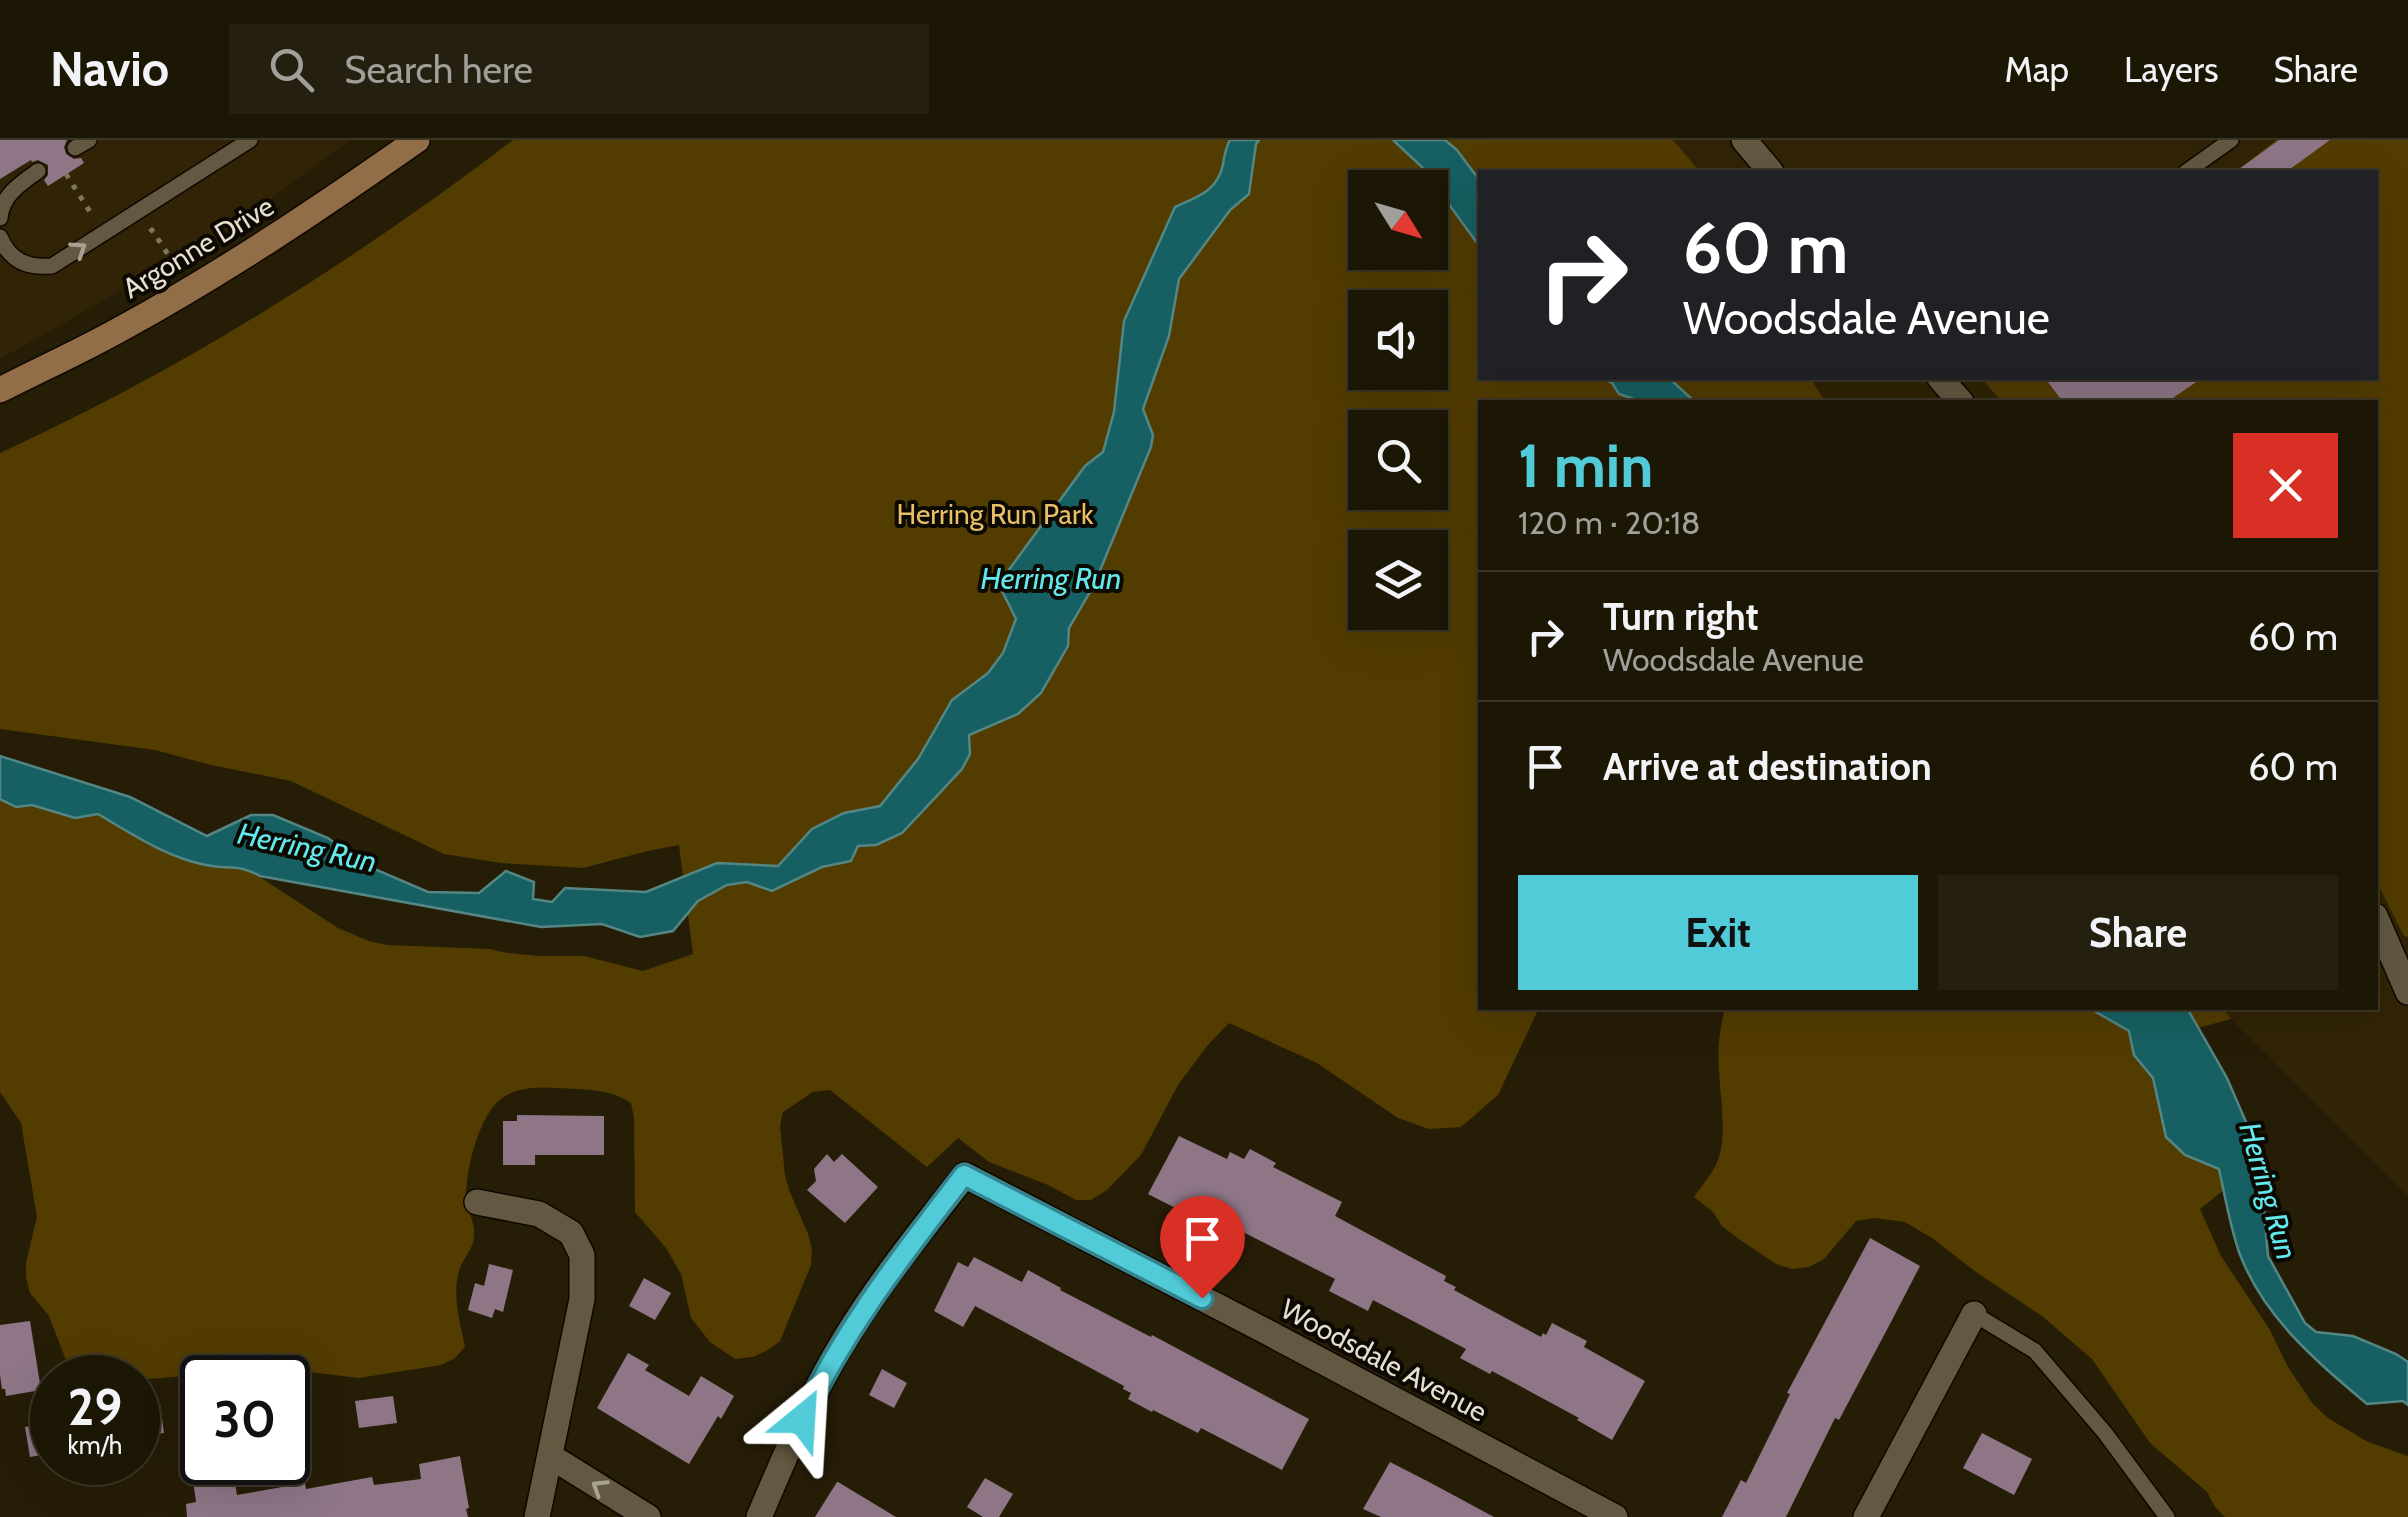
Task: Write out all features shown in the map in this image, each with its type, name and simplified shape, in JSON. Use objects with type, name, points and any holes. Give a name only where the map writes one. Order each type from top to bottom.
[{"type":"main road","name":"Argonne Drive","points":[[0,390],[117,331],[190,288],[332,200],[417,140]]},
{"type":"street","points":[[1744,140],[1770,170]]},
{"type":"street","points":[[1942,380],[1958,400]]},
{"type":"street","points":[[2378,923],[2407,987]]},
{"type":"street","name":"Woodsdale Avenue","points":[[759,1517],[788,1447],[844,1339],[900,1257],[964,1175],[1615,1517]]},
{"type":"street","points":[[478,1202],[539,1214],[571,1233],[582,1255],[582,1298],[537,1517]]},
{"type":"street","points":[[1866,1517],[1974,1314]]},
{"type":"street","points":[[550,1456],[648,1517]]},
{"type":"lane","points":[[0,238],[19,262],[37,268],[52,266],[250,140]]},
{"type":"lane","points":[[2189,170],[2231,140]]},
{"type":"lane","points":[[0,218],[0,209],[14,188],[38,171]]},
{"type":"lane","points":[[1974,1314],[2035,1351],[2105,1434],[2167,1517]]},
{"type":"path","points":[[152,230],[190,288]]},
{"type":"shaded area","points":[[0,140],[350,140],[225,232],[0,359]]},
{"type":"shaded area","points":[[1653,140],[2408,140],[2408,1196],[2224,1010],[2378,1010],[2378,400],[1825,400],[1811,380],[2378,380],[2378,170],[1673,170]]},
{"type":"green space","name":"Herring Run Park","points":[[513,140],[1673,140],[1698,170],[1478,170],[1478,380],[1811,380],[1825,400],[1478,400],[1478,1010],[1538,1010],[1498,1095],[1461,1127],[1429,1129],[1398,1118],[1317,1063],[1229,1023],[1178,1085],[1141,1155],[1107,1190],[1091,1200],[1076,1200],[989,1162],[958,1138],[927,1167],[830,1090],[813,1092],[783,1112],[780,1126],[785,1175],[808,1234],[811,1265],[780,1341],[753,1357],[735,1359],[710,1342],[691,1318],[681,1274],[666,1248],[635,1212],[631,1103],[596,1091],[524,1089],[496,1103],[472,1154],[466,1193],[474,1237],[462,1262],[456,1290],[465,1347],[455,1358],[441,1365],[359,1378],[310,1372],[310,1355],[180,1355],[180,1376],[160,1378],[160,1355],[64,1355],[49,1316],[30,1293],[26,1262],[37,1217],[21,1123],[0,1092],[0,799],[16,807],[32,805],[75,818],[98,813],[149,845],[206,865],[246,868],[338,928],[369,941],[539,956],[584,956],[643,971],[693,954],[679,845],[583,868],[501,863],[444,854],[291,781],[155,750],[0,729],[0,453],[135,386],[329,270]]},
{"type":"green space","points":[[2276,140],[2408,140],[2408,937],[2378,884],[2378,400],[2000,400],[1983,380],[2378,380],[2378,170],[2238,170]]},
{"type":"green space","points":[[1725,1010],[2224,1010],[2231,1019],[2180,1033],[2245,1173],[2200,1209],[2221,1256],[2313,1404],[2368,1442],[2408,1456],[2408,1517],[2225,1517],[2207,1492],[2150,1443],[2092,1359],[2042,1316],[1905,1222],[1874,1218],[1856,1221],[1824,1259],[1809,1267],[1792,1269],[1776,1264],[1736,1237],[1694,1197],[1715,1167],[1721,1147],[1720,1031]]},
{"type":"water","name":"Herring Run","points":[[1230,140],[1259,140],[1249,194],[1230,210],[1179,279],[1169,336],[1143,409],[1153,435],[1151,447],[1094,585],[1069,628],[1068,646],[1041,693],[1018,714],[969,735],[970,754],[962,769],[902,833],[876,845],[858,846],[851,861],[822,867],[772,891],[747,882],[727,885],[698,901],[673,931],[640,937],[602,924],[541,927],[260,876],[239,868],[206,865],[163,851],[98,814],[75,818],[32,805],[16,807],[0,799],[0,756],[130,797],[207,836],[251,815],[273,815],[328,838],[365,865],[428,892],[479,893],[506,871],[534,882],[533,899],[552,902],[565,888],[646,892],[717,863],[778,866],[812,829],[844,813],[880,806],[918,759],[952,700],[988,673],[1003,653],[1016,619],[1001,589],[1005,575],[1085,466],[1103,452],[1114,412],[1124,321],[1175,207],[1205,192],[1216,181]]},
{"type":"water","points":[[1393,140],[1445,140],[1457,150],[1478,178],[1478,243],[1448,203],[1448,170],[1424,170]]},
{"type":"water","points":[[1606,380],[1671,380],[1693,400],[1637,400],[1619,394]]},
{"type":"water","name":"Herring Run","points":[[2092,1010],[2188,1010],[2227,1078],[2259,1152],[2268,1256],[2305,1323],[2316,1332],[2353,1336],[2408,1362],[2408,1405],[2403,1401],[2367,1404],[2310,1354],[2262,1297],[2239,1252],[2219,1169],[2185,1155],[2166,1137],[2153,1078],[2134,1055],[2129,1031]]},
{"type":"building","points":[[0,140],[67,140],[66,154],[81,158],[84,163],[48,186],[44,180],[48,165],[38,160],[31,160],[0,179]]},
{"type":"building","points":[[2279,140],[2330,140],[2289,170],[2238,170]]},
{"type":"building","points":[[2046,380],[2199,380],[2170,400],[2062,400]]},
{"type":"building","points":[[517,1115],[604,1116],[604,1155],[535,1155],[535,1165],[503,1165],[503,1121],[517,1121]]},
{"type":"building","points":[[1179,1136],[1227,1159],[1230,1152],[1244,1159],[1250,1149],[1276,1163],[1273,1167],[1342,1202],[1335,1216],[1446,1276],[1444,1281],[1456,1287],[1454,1290],[1541,1337],[1552,1323],[1587,1341],[1584,1347],[1645,1381],[1612,1440],[1492,1371],[1490,1374],[1460,1358],[1466,1349],[1373,1300],[1368,1311],[1329,1291],[1335,1279],[1188,1204],[1183,1212],[1148,1194]]},
{"type":"building","points":[[827,1154],[834,1162],[842,1154],[878,1187],[845,1223],[807,1190],[816,1181],[814,1169]]},
{"type":"building","points":[[1870,1238],[1920,1266],[1891,1322],[1839,1420],[1835,1418],[1786,1517],[1722,1517],[1741,1480],[1746,1483],[1790,1394],[1787,1393]]},
{"type":"building","points":[[974,1257],[1022,1282],[1028,1270],[1309,1419],[1282,1470],[1201,1428],[1198,1433],[1152,1412],[1128,1399],[1131,1393],[1124,1386],[975,1306],[963,1327],[934,1311],[958,1262],[968,1267]]},
{"type":"building","points":[[489,1264],[513,1270],[503,1312],[495,1309],[492,1318],[468,1310],[475,1283],[484,1286]]},
{"type":"building","points":[[644,1278],[671,1293],[655,1320],[629,1306]]},
{"type":"building","points":[[30,1321],[35,1355],[30,1355],[30,1392],[6,1396],[2,1389],[0,1325]]},
{"type":"building","points":[[628,1353],[649,1365],[645,1370],[689,1396],[701,1376],[734,1396],[689,1464],[597,1408]]},
{"type":"building","points":[[882,1369],[907,1383],[894,1408],[869,1395]]},
{"type":"building","points":[[393,1396],[397,1423],[359,1428],[355,1401]]},
{"type":"building","points":[[30,1426],[30,1457],[25,1427]]},
{"type":"building","points":[[1982,1433],[2032,1459],[2014,1495],[1963,1468]]},
{"type":"building","points":[[460,1456],[468,1517],[187,1517],[186,1504],[196,1502],[194,1485],[235,1485],[237,1495],[294,1485],[305,1485],[306,1489],[372,1477],[374,1485],[421,1479],[419,1464]]},
{"type":"building","points":[[1390,1462],[1494,1517],[1381,1517],[1363,1509]]},
{"type":"building","points":[[985,1478],[1013,1494],[999,1517],[983,1517],[967,1507]]},
{"type":"building","points":[[838,1482],[896,1517],[815,1517]]},
{"type":"route","points":[[802,1419],[870,1299],[964,1175],[1202,1298]]}]
